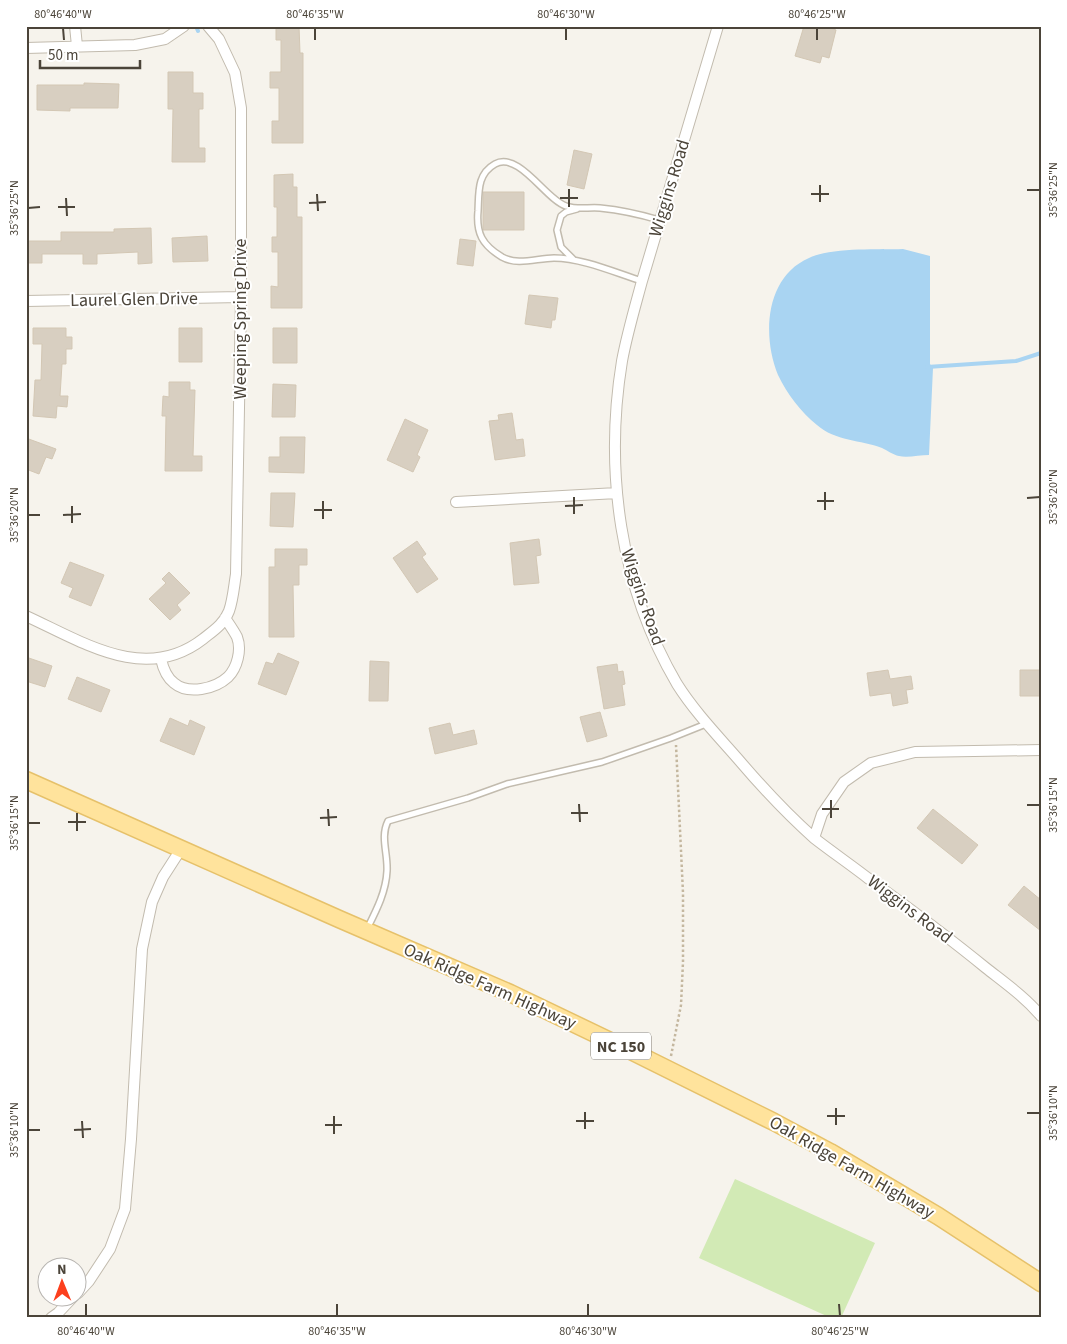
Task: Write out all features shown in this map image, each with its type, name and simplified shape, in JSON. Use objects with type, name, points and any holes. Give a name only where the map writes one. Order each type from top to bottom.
[{"type":"main road","name":"Oak Ridge Farm Highway","points":[[26,780],[510,993],[774,1122],[854,1166],[938,1216],[1041,1283]]},
{"type":"street","points":[[75,26],[77,46]]},
{"type":"street","points":[[26,48],[135,45],[165,39],[184,26]]},
{"type":"street","name":"Weeping Spring Drive","points":[[26,616],[102,651],[135,659],[161,659],[191,649],[219,626],[229,612],[236,574],[241,297],[240,108],[235,73],[219,39],[208,26]]},
{"type":"street","name":"Wiggins Road","points":[[718,26],[642,281],[628,332],[619,386],[615,466],[624,545],[630,570],[649,627],[678,685],[707,724],[759,783],[814,838],[950,938],[1028,1001],[1041,1016]]},
{"type":"street","name":"Laurel Glen Drive","points":[[26,301],[241,297]]},
{"type":"street","points":[[456,502],[617,493]]},
{"type":"street","points":[[161,659],[165,672],[174,683],[182,687],[195,689],[212,687],[228,677],[236,662],[239,649],[237,638],[225,618]]},
{"type":"street","points":[[814,838],[822,814],[844,782],[871,764],[915,752],[1041,750]]},
{"type":"street","points":[[88,1282],[110,1248],[125,1209],[142,949],[152,902],[181,849]]},
{"type":"street","points":[[51,1318],[65,1306]]},
{"type":"lane","points":[[578,209],[563,205],[532,177],[508,163],[499,162],[486,169],[480,180],[477,225],[484,243],[504,258],[526,262],[554,258],[575,260],[642,281]]},
{"type":"lane","points":[[575,260],[561,247],[557,230],[561,216],[566,212],[597,208],[631,212],[659,220]]},
{"type":"lane","points":[[366,931],[382,899],[388,870],[384,830],[388,821],[468,798],[507,784],[602,762],[707,724]]},
{"type":"path","points":[[668,1070],[682,1005],[683,962],[683,893],[675,737]]},
{"type":"green space","points":[[735,1179],[875,1243],[841,1318],[831,1318],[699,1258]]},
{"type":"water","points":[[903,249],[930,256],[930,364],[933,368],[929,455],[906,457],[874,445],[848,440],[832,434],[811,420],[790,396],[778,375],[773,360],[769,326],[771,309],[783,279],[794,267],[809,258],[830,252]]},
{"type":"building","points":[[276,26],[299,26],[300,53],[303,53],[303,143],[272,143],[272,121],[279,121],[279,88],[270,88],[270,72],[281,72],[281,40],[276,40]]},
{"type":"building","points":[[804,26],[831,26],[831,28],[836,30],[829,58],[822,56],[820,63],[795,56]]},
{"type":"building","points":[[168,72],[193,72],[193,93],[203,93],[203,109],[199,109],[199,148],[205,148],[205,162],[172,162],[173,109],[168,109]]},
{"type":"building","points":[[84,83],[119,84],[118,108],[70,108],[70,111],[37,110],[37,85],[84,85]]},
{"type":"building","points":[[574,150],[592,154],[584,189],[567,185]]},
{"type":"building","points":[[293,174],[293,187],[297,187],[297,217],[302,217],[302,308],[271,308],[271,286],[278,287],[278,252],[272,252],[272,237],[277,237],[277,207],[274,207],[274,175]]},
{"type":"building","points":[[483,192],[524,192],[524,230],[483,230]]},
{"type":"building","points":[[151,228],[152,263],[138,264],[138,252],[97,254],[97,264],[83,264],[83,254],[42,254],[42,263],[26,263],[26,241],[61,241],[61,232],[114,232],[114,229]]},
{"type":"building","points":[[207,236],[208,261],[173,262],[172,238]]},
{"type":"building","points":[[460,239],[476,241],[473,266],[457,264]]},
{"type":"building","points":[[529,295],[558,298],[555,320],[552,320],[551,328],[525,324]]},
{"type":"building","points":[[33,328],[66,328],[66,337],[72,337],[72,349],[66,349],[66,364],[62,364],[60,396],[68,396],[67,407],[57,406],[56,418],[33,416],[35,380],[41,380],[42,344],[33,344]]},
{"type":"building","points":[[179,328],[202,328],[202,362],[179,362]]},
{"type":"building","points":[[273,328],[297,328],[297,363],[273,363]]},
{"type":"building","points":[[169,382],[190,382],[190,390],[195,390],[193,456],[202,456],[202,471],[165,471],[166,416],[162,416],[163,396],[169,397]]},
{"type":"building","points":[[273,384],[296,385],[295,417],[272,417]]},
{"type":"building","points":[[512,413],[516,440],[523,439],[525,456],[495,460],[489,421],[499,420],[498,415]]},
{"type":"building","points":[[405,419],[428,430],[417,455],[420,457],[413,472],[387,460]]},
{"type":"building","points":[[280,437],[305,437],[304,473],[269,472],[269,457],[280,457]]},
{"type":"building","points":[[26,438],[56,449],[52,459],[46,457],[39,474],[26,469]]},
{"type":"building","points":[[271,493],[295,493],[293,527],[270,526]]},
{"type":"building","points":[[539,539],[541,555],[536,556],[539,583],[514,585],[510,543]]},
{"type":"building","points":[[417,541],[426,554],[422,557],[438,579],[417,593],[393,558]]},
{"type":"building","points":[[275,549],[307,549],[307,565],[299,565],[299,585],[293,585],[294,637],[269,637],[269,567],[275,567]]},
{"type":"building","points":[[70,562],[104,575],[91,606],[69,597],[73,588],[61,583]]},
{"type":"building","points":[[169,572],[190,593],[177,605],[181,610],[170,620],[149,599],[166,583],[162,579]]},
{"type":"building","points":[[278,653],[299,662],[286,695],[258,684],[266,662],[273,664]]},
{"type":"building","points":[[26,657],[52,666],[45,687],[26,681]]},
{"type":"building","points":[[370,661],[389,662],[388,701],[369,701]]},
{"type":"building","points":[[617,664],[618,672],[623,671],[625,684],[622,685],[625,705],[604,709],[597,667]]},
{"type":"building","points":[[888,670],[890,679],[911,676],[913,689],[906,690],[908,703],[893,706],[891,693],[870,696],[867,673]]},
{"type":"building","points":[[1020,670],[1041,670],[1041,696],[1020,696]]},
{"type":"building","points":[[77,677],[110,690],[101,712],[68,699]]},
{"type":"building","points":[[600,712],[607,736],[587,742],[580,717]]},
{"type":"building","points":[[170,718],[188,726],[190,720],[205,727],[194,755],[160,741]]},
{"type":"building","points":[[450,723],[453,735],[474,730],[477,744],[435,754],[429,728]]},
{"type":"building","points":[[933,809],[978,845],[962,864],[917,828]]},
{"type":"building","points":[[1024,886],[1041,900],[1041,931],[1008,905]]},
{"type":"waterway","points":[[196,26],[198,31]]},
{"type":"waterway","points":[[927,367],[1016,361],[1041,353]]}]
